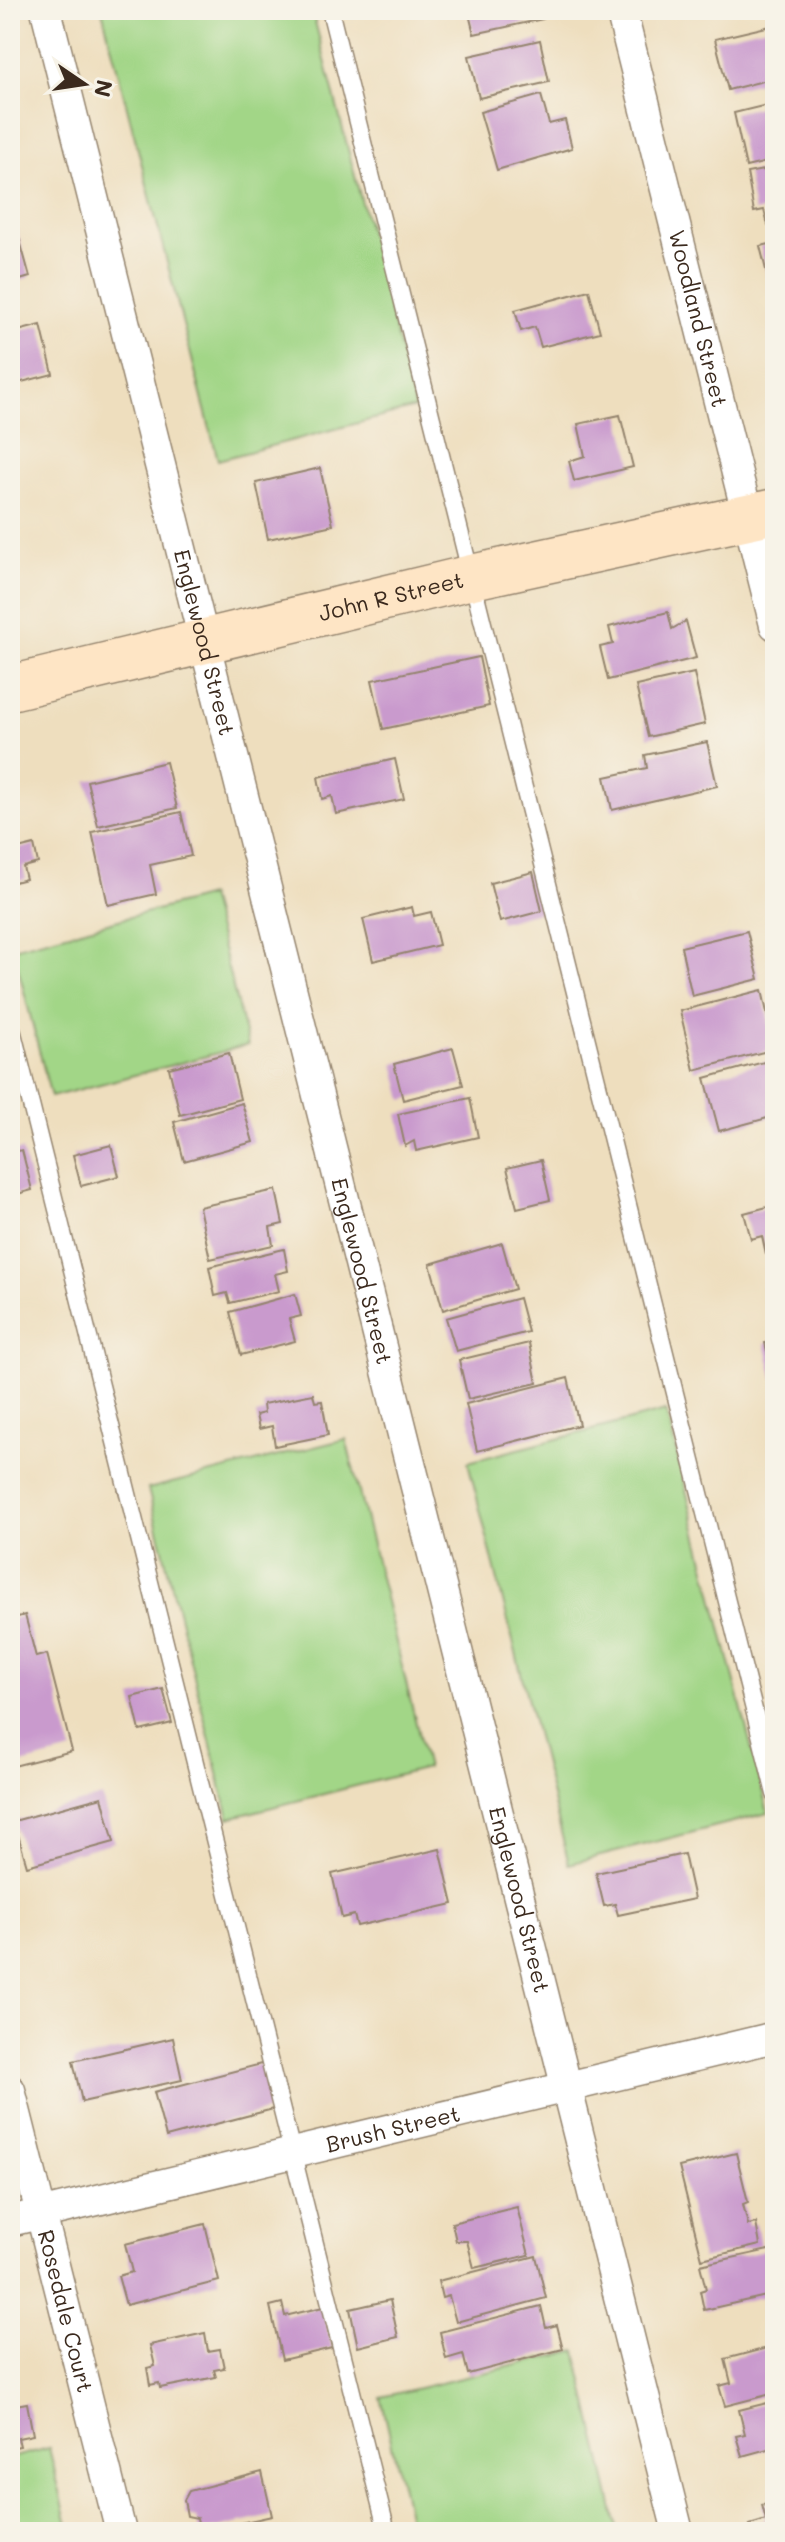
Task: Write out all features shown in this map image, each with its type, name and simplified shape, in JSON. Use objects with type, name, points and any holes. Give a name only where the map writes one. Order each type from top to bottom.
[{"type":"street","name":"Englewood Street","points":[[46,10],[678,2532]]},
{"type":"street","name":"Woodland Street","points":[[621,10],[762,515],[775,625]]},
{"type":"street","name":"John R Street","points":[[10,688],[472,577],[762,515]]},
{"type":"street","name":"Brush Street","points":[[10,2221],[775,2037]]},
{"type":"street","name":"Rosedale Court","points":[[10,2090],[121,2532]]},
{"type":"lane","points":[[330,10],[775,1794]]},
{"type":"lane","points":[[10,1021],[387,2532]]},
{"type":"green space","points":[[102,10],[312,10],[415,408],[218,460]]},
{"type":"green space","points":[[209,896],[248,1045],[51,1097],[13,948]]},
{"type":"green space","points":[[666,1411],[768,1813],[569,1864],[468,1462]]},
{"type":"green space","points":[[346,1439],[427,1768],[229,1818],[148,1489]]},
{"type":"green space","points":[[576,2351],[618,2532],[412,2532],[381,2397]]},
{"type":"green space","points":[[49,2448],[70,2532],[10,2532],[10,2458]]},
{"type":"building","points":[[468,10],[541,10],[543,19],[474,34]]},
{"type":"building","points":[[775,25],[775,78],[728,90],[715,39]]},
{"type":"building","points":[[540,40],[549,82],[479,98],[469,56]]},
{"type":"building","points":[[541,95],[549,124],[565,120],[572,148],[497,170],[480,112]]},
{"type":"building","points":[[775,103],[775,160],[746,167],[734,113]]},
{"type":"building","points":[[775,168],[775,224],[768,225],[764,210],[754,212],[747,173]]},
{"type":"building","points":[[17,230],[30,277],[10,283],[10,232]]},
{"type":"building","points":[[775,243],[775,301],[774,302],[760,246]]},
{"type":"building","points":[[589,290],[600,332],[541,347],[535,327],[521,331],[515,310]]},
{"type":"building","points":[[41,325],[53,374],[10,385],[10,333]]},
{"type":"building","points":[[620,415],[633,467],[574,481],[569,461],[585,456],[578,424]]},
{"type":"building","points":[[320,468],[333,525],[268,539],[256,483]]},
{"type":"building","points":[[668,612],[672,629],[686,621],[696,658],[608,680],[600,647],[613,644],[609,627]]},
{"type":"building","points":[[479,657],[489,706],[383,729],[372,680]]},
{"type":"building","points":[[694,673],[705,724],[648,737],[636,686]]},
{"type":"building","points":[[707,742],[717,786],[612,810],[605,777],[647,768],[645,755]]},
{"type":"building","points":[[395,759],[404,799],[336,814],[332,796],[322,799],[318,777]]},
{"type":"building","points":[[166,762],[177,808],[98,826],[87,781]]},
{"type":"building","points":[[181,812],[191,856],[150,865],[156,894],[108,905],[92,832]]},
{"type":"building","points":[[34,845],[38,863],[23,867],[26,879],[10,883],[10,851]]},
{"type":"building","points":[[533,872],[542,911],[500,922],[490,883]]},
{"type":"building","points":[[412,907],[414,916],[431,912],[439,945],[373,961],[363,919]]},
{"type":"building","points":[[747,931],[759,979],[692,996],[681,947]]},
{"type":"building","points":[[762,990],[775,1049],[694,1070],[680,1011]]},
{"type":"building","points":[[453,1048],[463,1085],[403,1100],[394,1064]]},
{"type":"building","points":[[229,1053],[240,1099],[180,1115],[169,1068]]},
{"type":"building","points":[[775,1059],[775,1116],[719,1131],[705,1078]]},
{"type":"building","points":[[470,1098],[478,1137],[416,1151],[414,1141],[405,1146],[398,1114]]},
{"type":"building","points":[[242,1103],[253,1142],[184,1161],[174,1122]]},
{"type":"building","points":[[111,1145],[119,1176],[81,1186],[73,1155]]},
{"type":"building","points":[[22,1150],[32,1190],[10,1196],[10,1153]]},
{"type":"building","points":[[541,1160],[550,1200],[517,1208],[507,1168]]},
{"type":"building","points":[[276,1190],[283,1224],[270,1227],[273,1245],[210,1259],[199,1207]]},
{"type":"building","points":[[775,1205],[775,1252],[766,1254],[762,1236],[751,1239],[744,1213]]},
{"type":"building","points":[[502,1243],[515,1289],[443,1310],[430,1264]]},
{"type":"building","points":[[284,1249],[288,1271],[275,1274],[279,1291],[230,1303],[227,1293],[215,1296],[209,1267]]},
{"type":"building","points":[[295,1294],[301,1316],[289,1319],[295,1341],[241,1355],[230,1312]]},
{"type":"building","points":[[519,1298],[528,1332],[456,1351],[446,1318]]},
{"type":"building","points":[[775,1340],[775,1380],[774,1380],[765,1343]]},
{"type":"building","points":[[529,1343],[537,1383],[468,1399],[459,1360]]},
{"type":"building","points":[[568,1378],[579,1425],[477,1451],[466,1404]]},
{"type":"building","points":[[313,1394],[315,1402],[322,1401],[328,1435],[275,1446],[272,1426],[259,1429],[256,1415],[264,1413],[263,1404]]},
{"type":"building","points":[[25,1615],[36,1657],[47,1654],[72,1751],[10,1767],[10,1619]]},
{"type":"building","points":[[163,1689],[172,1723],[140,1731],[132,1697]]},
{"type":"building","points":[[102,1797],[114,1842],[27,1866],[14,1821]]},
{"type":"building","points":[[440,1849],[453,1904],[357,1926],[354,1915],[342,1918],[332,1874]]},
{"type":"building","points":[[684,1854],[694,1899],[618,1915],[615,1904],[604,1906],[596,1873]]},
{"type":"building","points":[[173,2038],[182,2080],[82,2102],[73,2061]]},
{"type":"building","points":[[265,2063],[277,2108],[166,2137],[154,2092]]},
{"type":"building","points":[[736,2153],[748,2202],[743,2204],[748,2225],[756,2223],[760,2245],[702,2259],[679,2167]]},
{"type":"building","points":[[517,2207],[529,2255],[474,2268],[467,2241],[456,2241],[452,2223]]},
{"type":"building","points":[[205,2224],[219,2281],[126,2305],[118,2276],[132,2272],[125,2244]]},
{"type":"building","points":[[773,2249],[775,2294],[704,2310],[700,2291],[706,2289],[700,2265]]},
{"type":"building","points":[[536,2256],[546,2298],[456,2322],[449,2296],[442,2298],[438,2281]]},
{"type":"building","points":[[390,2300],[398,2337],[358,2347],[350,2309]]},
{"type":"building","points":[[282,2303],[285,2316],[323,2307],[332,2348],[282,2360],[270,2306]]},
{"type":"building","points":[[541,2306],[546,2328],[557,2325],[563,2349],[468,2374],[463,2354],[446,2359],[440,2332]]},
{"type":"building","points":[[205,2333],[208,2351],[220,2349],[224,2368],[214,2370],[216,2377],[160,2388],[159,2383],[150,2385],[147,2368],[155,2366],[150,2345]]},
{"type":"building","points":[[775,2346],[775,2393],[725,2406],[719,2386],[731,2383],[725,2359]]},
{"type":"building","points":[[775,2401],[775,2447],[742,2456],[736,2436],[745,2434],[739,2410]]},
{"type":"building","points":[[27,2403],[33,2435],[18,2438],[20,2446],[10,2448],[10,2406]]},
{"type":"building","points":[[262,2472],[272,2516],[200,2532],[197,2518],[187,2516],[184,2500],[189,2491]]},
{"type":"building","points":[[775,2501],[775,2532],[752,2532],[750,2525],[766,2520],[762,2505]]}]
